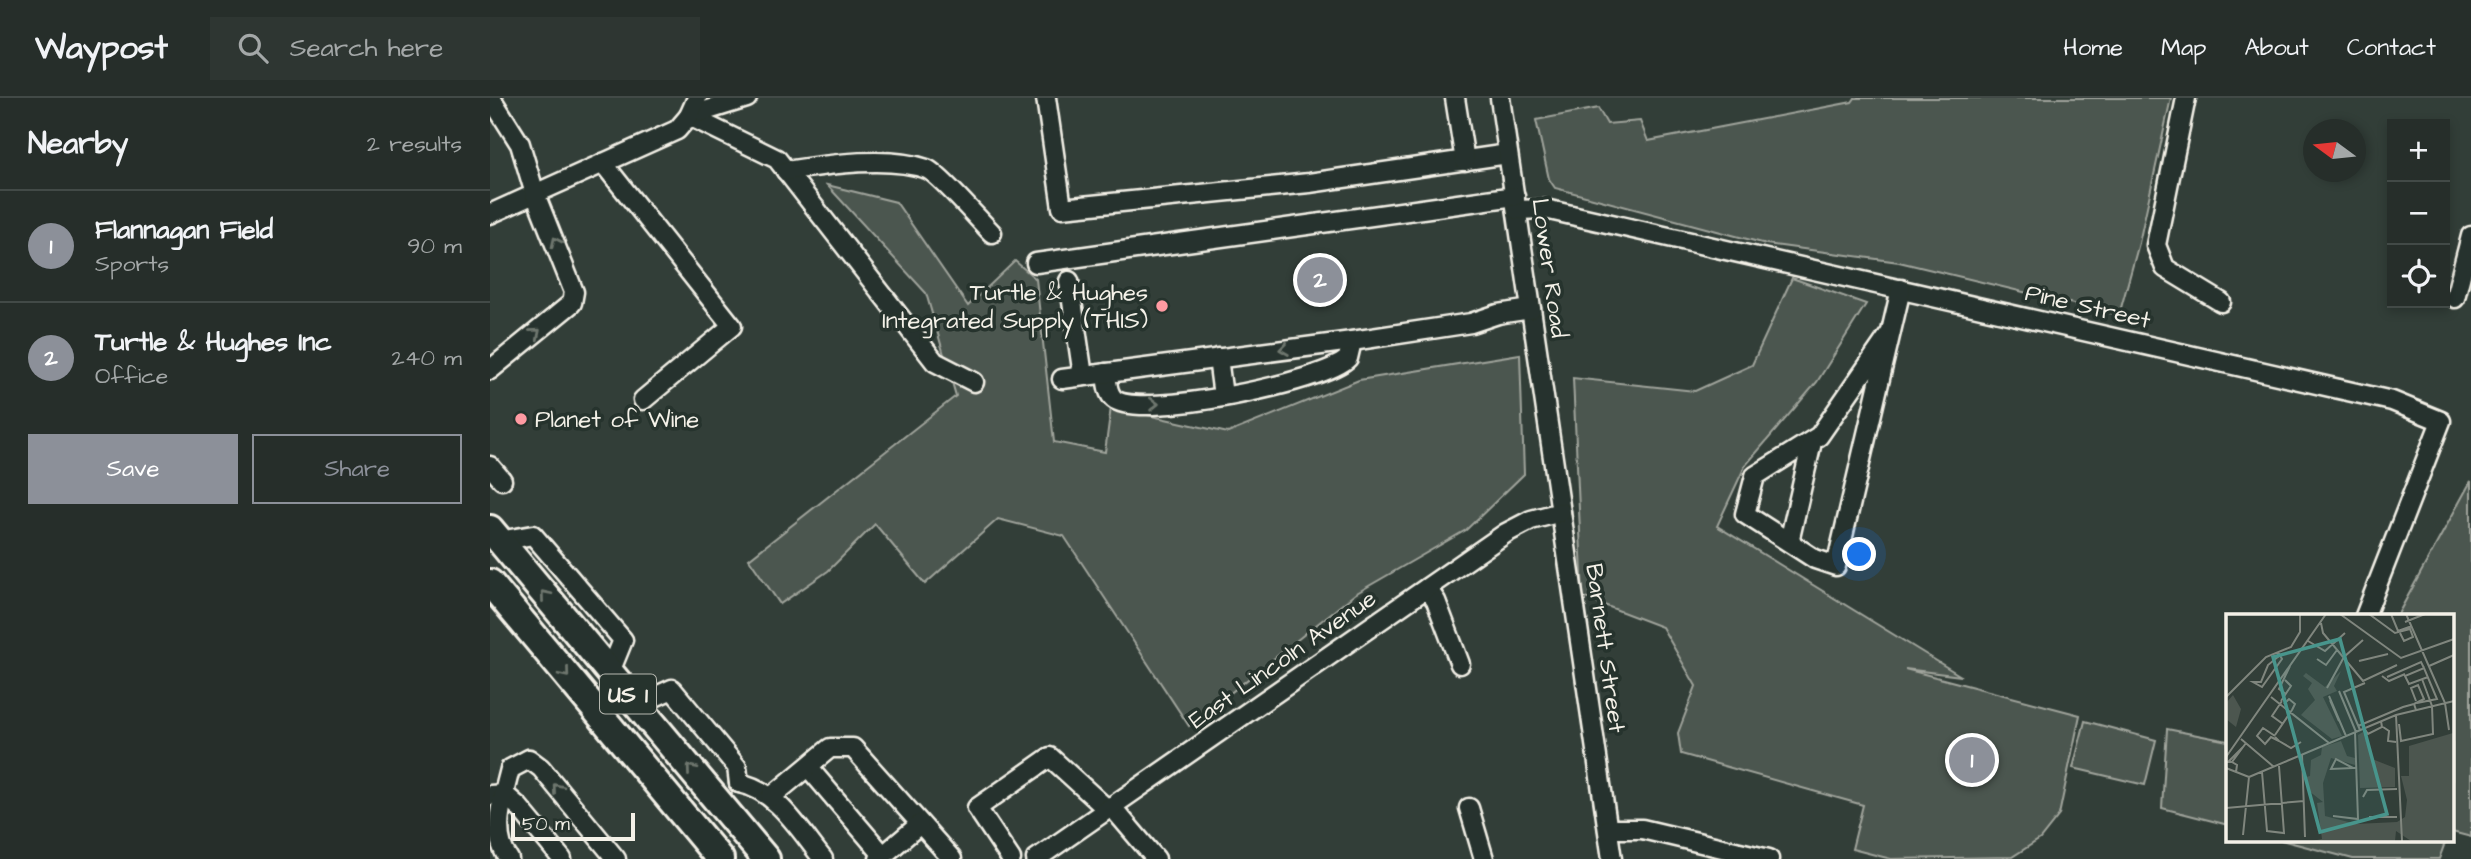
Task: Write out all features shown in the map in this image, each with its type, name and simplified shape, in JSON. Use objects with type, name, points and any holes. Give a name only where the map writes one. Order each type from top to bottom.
[{"type":"highway","name":"US 1","points":[[495,535],[766,859]]},
{"type":"highway","name":"US 1","points":[[490,583],[720,859]]},
{"type":"street","points":[[490,370],[572,303],[574,292],[535,194],[520,144],[491,98]]},
{"type":"street","points":[[490,214],[677,130],[697,98]]},
{"type":"street","points":[[690,107],[747,98]]},
{"type":"street","points":[[1046,98],[1062,208],[1309,183],[1508,154]]},
{"type":"street","points":[[1455,98],[1465,160]]},
{"type":"street","name":"Lower Road","points":[[1501,98],[1551,444]]},
{"type":"street","points":[[2186,98],[2156,245],[2165,268],[2221,302]]},
{"type":"street","points":[[690,107],[778,159],[935,362],[974,382]]},
{"type":"street","points":[[603,163],[732,326],[643,400]]},
{"type":"street","points":[[786,171],[841,163],[897,165],[928,170],[992,233]]},
{"type":"street","name":"Pine Street","points":[[1036,263],[1516,203],[1696,246],[1901,289],[2392,401],[2441,421],[2366,614]]},
{"type":"street","points":[[2455,298],[2471,236]]},
{"type":"street","points":[[1069,281],[1083,376]]},
{"type":"street","points":[[1891,332],[1824,430],[1812,442],[1759,471],[1753,482],[1745,514],[1815,559],[1836,566],[1891,332],[1901,289]]},
{"type":"street","points":[[1062,380],[1471,323],[1498,314],[1531,309]]},
{"type":"street","points":[[1106,373],[1111,395],[1118,401],[1163,404],[1257,390],[1334,369],[1348,358],[1352,341]]},
{"type":"street","points":[[1218,358],[1223,396]]},
{"type":"street","points":[[1789,542],[1812,442]]},
{"type":"street","name":"Barnett Street","points":[[1551,444],[1612,859]]},
{"type":"street","points":[[490,466],[502,480]]},
{"type":"street","name":"East Lincoln Avenue","points":[[1036,859],[1506,533],[1531,520],[1561,512]]},
{"type":"street","points":[[1427,588],[1436,601],[1460,664]]},
{"type":"street","points":[[637,705],[672,689],[737,767],[739,782]]},
{"type":"street","points":[[771,797],[830,748],[853,748],[953,859]]},
{"type":"street","points":[[1011,859],[977,808],[1050,757],[1109,808],[1156,859]]},
{"type":"street","points":[[509,859],[500,848],[497,795],[510,769],[529,759],[541,768],[616,859]]},
{"type":"street","points":[[808,767],[881,857],[920,824]]},
{"type":"street","points":[[739,782],[771,797],[822,859]]},
{"type":"street","points":[[719,803],[739,782]]},
{"type":"street","points":[[497,795],[519,807],[562,859]]},
{"type":"street","points":[[1469,808],[1484,859]]},
{"type":"street","points":[[1608,829],[1642,829],[1769,859]]},
{"type":"shaded area","points":[[1855,98],[2171,98],[2139,243],[2119,315],[1899,262],[1766,244],[1555,188],[1549,179],[1536,120],[1598,108],[1607,124],[1640,121],[1648,141],[1852,102]]},
{"type":"shaded area","points":[[827,185],[896,202],[968,306],[1015,261],[1036,279],[1054,442],[1105,452],[1111,407],[1228,433],[1359,380],[1520,354],[1524,474],[1466,530],[1355,594],[1189,726],[1064,536],[998,519],[925,584],[875,524],[828,571],[780,604],[749,559],[956,396],[926,293]]},
{"type":"shaded area","points":[[1792,278],[1866,304],[1817,382],[1745,466],[1717,526],[1961,676],[1905,669],[2080,715],[2059,815],[2040,839],[2012,857],[1891,859],[1852,849],[1863,805],[1681,754],[1678,733],[1696,686],[1662,627],[1583,597],[1573,378],[1695,391],[1752,365]]},
{"type":"shaded area","points":[[2471,481],[2471,837],[2454,833],[2454,614],[2398,614]]},
{"type":"shaded area","points":[[2085,721],[2156,740],[2145,785],[2073,768]]},
{"type":"shaded area","points":[[2167,729],[2226,741],[2226,824],[2162,808]]},
{"type":"shaded area","points":[[2289,842],[2445,842],[2439,859],[2353,859]]},
{"type":"place","name":"Turtle & Hughes Inc","points":[[1320,280]]},
{"type":"place","name":"Turtle & Hughes Integrated Supply (THIS)","points":[[1162,306]]},
{"type":"place","name":"Planet of Wine","points":[[521,419]]},
{"type":"place","name":"Flannagan Field","points":[[1972,760]]}]
